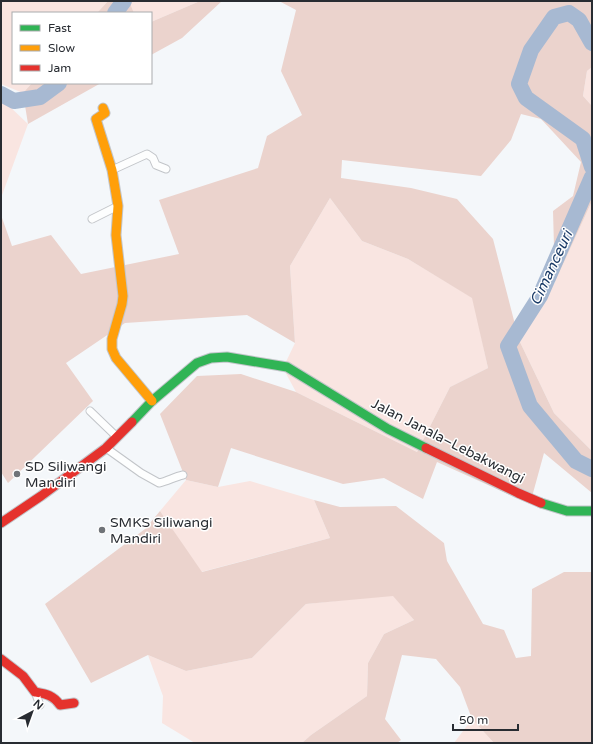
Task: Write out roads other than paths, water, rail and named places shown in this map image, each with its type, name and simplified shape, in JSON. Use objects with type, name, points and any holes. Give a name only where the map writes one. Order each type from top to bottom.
[{"type":"main road","points":[[103,108],[105,113],[96,119],[112,170],[118,206],[116,234],[123,296],[112,339],[112,349],[116,358],[152,401]]},
{"type":"main road","name":"Jalan Janala–Lebakwangi","points":[[1,523],[41,496],[106,448],[152,401],[197,363],[211,358],[227,357],[287,367],[388,429],[518,493],[546,505],[567,511],[592,511]]},
{"type":"main road","points":[[1,659],[23,676],[35,692],[49,694],[55,697],[60,705],[74,703]]},
{"type":"street","points":[[112,170],[147,154],[153,158],[156,165],[166,169]]},
{"type":"street","points":[[92,219],[118,206]]},
{"type":"street","points":[[90,411],[116,437]]},
{"type":"street","points":[[106,448],[141,473],[159,483],[183,475]]},
{"type":"street","points":[[35,692],[40,705]]},
{"type":"waterway","name":"Cimanceuri","points":[[116,12],[124,1]]},
{"type":"waterway","name":"Cimanceuri","points":[[592,43],[579,20],[569,13],[554,17],[531,50],[519,84],[526,98],[583,139],[592,167]]},
{"type":"waterway","name":"Cimanceuri","points":[[1,94],[14,101],[40,97],[58,84]]},
{"type":"waterway","name":"Cimanceuri","points":[[592,177],[540,296],[508,346],[530,406],[576,461],[592,469]]},
{"type":"place","name":"SD Siliwangi Mandiri","points":[[17,474]]},
{"type":"place","name":"SMKS Siliwangi Mandiri","points":[[102,530]]}]
